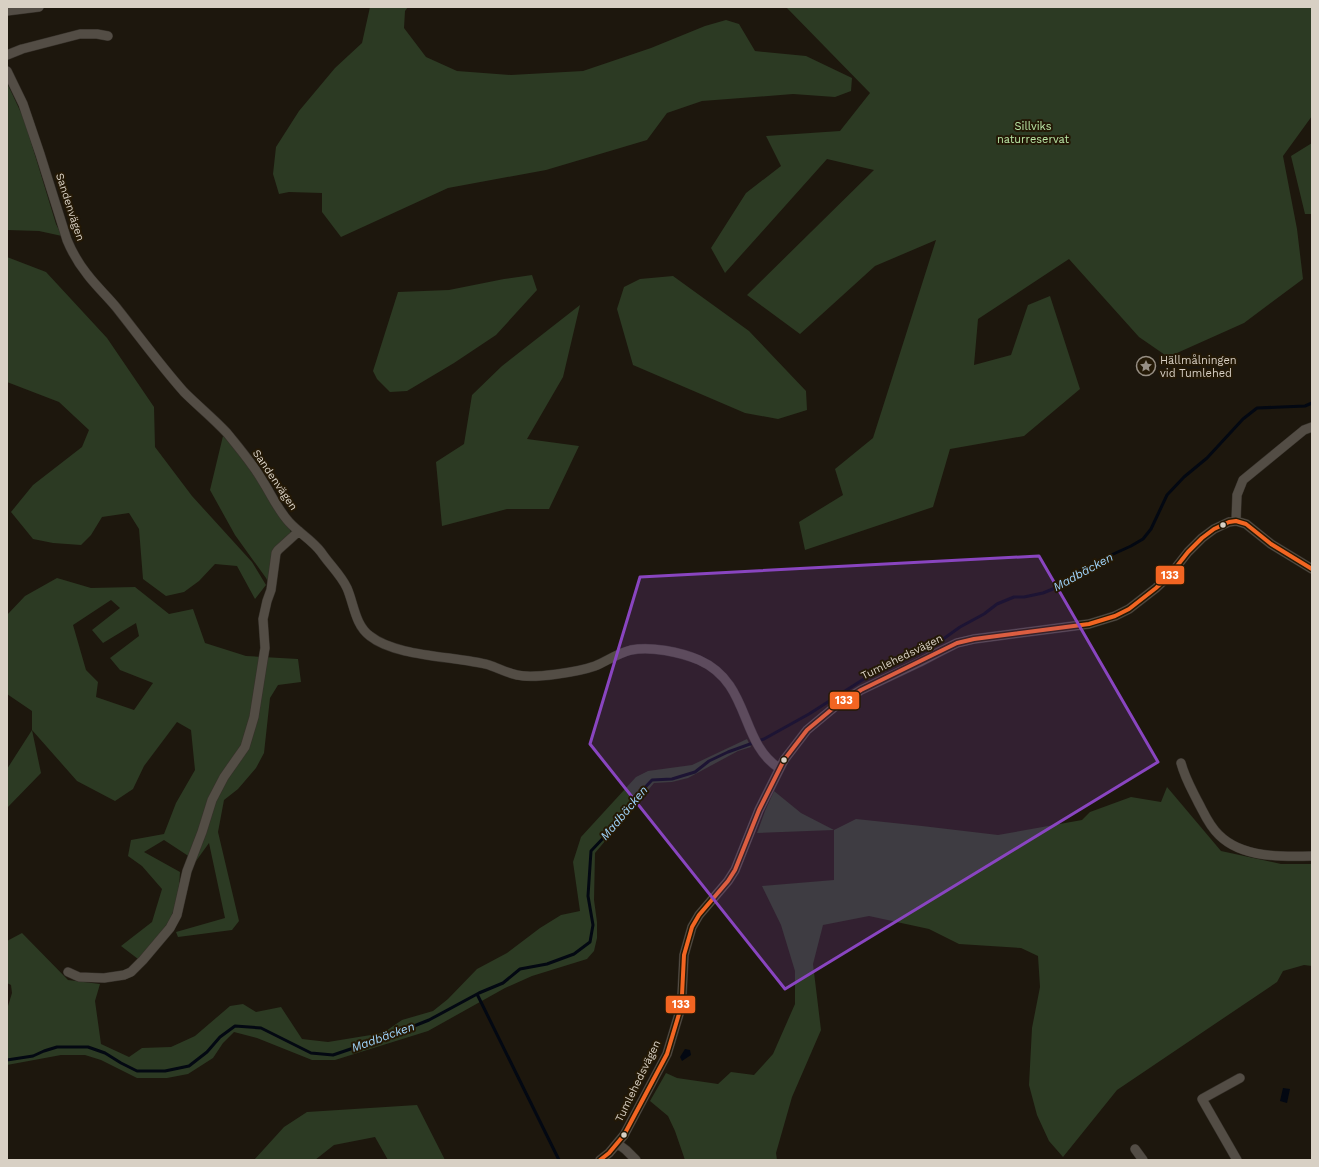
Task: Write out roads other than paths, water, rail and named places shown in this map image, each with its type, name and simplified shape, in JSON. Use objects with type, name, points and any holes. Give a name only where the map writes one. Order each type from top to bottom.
[{"type":"street","points":[[7,11],[40,7]]},
{"type":"street","points":[[7,55],[22,49],[80,34],[97,34],[108,36]]},
{"type":"street","name":"Sandenvägen","points":[[7,71],[28,118],[67,240],[87,274],[115,306],[158,362],[182,390],[228,434],[257,471],[278,508],[288,522],[318,548],[347,588],[361,626],[368,635],[379,642],[411,652],[456,658],[489,665],[517,675],[529,676],[579,670],[594,666],[621,653],[636,649],[660,650],[698,660],[710,666],[723,677],[737,697],[760,749],[766,758],[779,768]]},
{"type":"street","points":[[1312,427],[1304,430],[1243,480],[1237,495],[1236,521],[1246,524],[1271,544],[1312,569]]},
{"type":"street","name":"Tumlehedsvägen","points":[[600,1160],[618,1144],[624,1135],[667,1054],[679,1014],[684,955],[692,927],[699,915],[728,881],[735,870],[759,810],[779,768],[808,730],[837,705],[861,690],[957,643],[974,639],[1089,624],[1115,616],[1129,608],[1154,589],[1170,574],[1188,552],[1214,529],[1223,524],[1236,521]]},
{"type":"street","points":[[68,972],[79,977],[104,978],[131,972],[143,960],[175,921],[187,871],[212,800],[224,777],[245,747],[250,731],[264,654],[263,619],[271,590],[276,553],[299,531]]},
{"type":"street","points":[[1181,763],[1185,777],[1208,822],[1219,835],[1246,851],[1293,857],[1312,856]]},
{"type":"street","points":[[1237,1160],[1202,1099],[1240,1078]]},
{"type":"street","points":[[618,1144],[636,1160]]},
{"type":"street","points":[[1136,1149],[1143,1160]]},
{"type":"waterway","name":"Madbäcken","points":[[7,1060],[33,1056],[57,1047],[88,1047],[105,1053],[137,1071],[165,1071],[189,1066],[207,1052],[220,1037],[235,1026],[261,1028],[311,1053],[333,1055],[389,1036],[429,1020],[479,993],[503,983],[520,969],[547,964],[574,954],[590,942],[593,925],[588,896],[591,851],[624,816],[636,797],[652,780],[672,779],[695,772],[709,761],[728,752],[764,739],[809,714],[867,677],[932,647],[960,627],[984,614],[997,604],[1014,597],[1024,597],[1043,593],[1065,584],[1080,571],[1143,539],[1151,529],[1167,495],[1184,477],[1207,458],[1243,419],[1257,408],[1305,406],[1312,403]]},
{"type":"waterway","points":[[477,994],[559,1160]]},
{"type":"place","name":"Hällmålningen vid Tumlehed","points":[[1146,366]]},
{"type":"park label","name":"Sillviks naturreservat","points":[[1033,132]]}]
